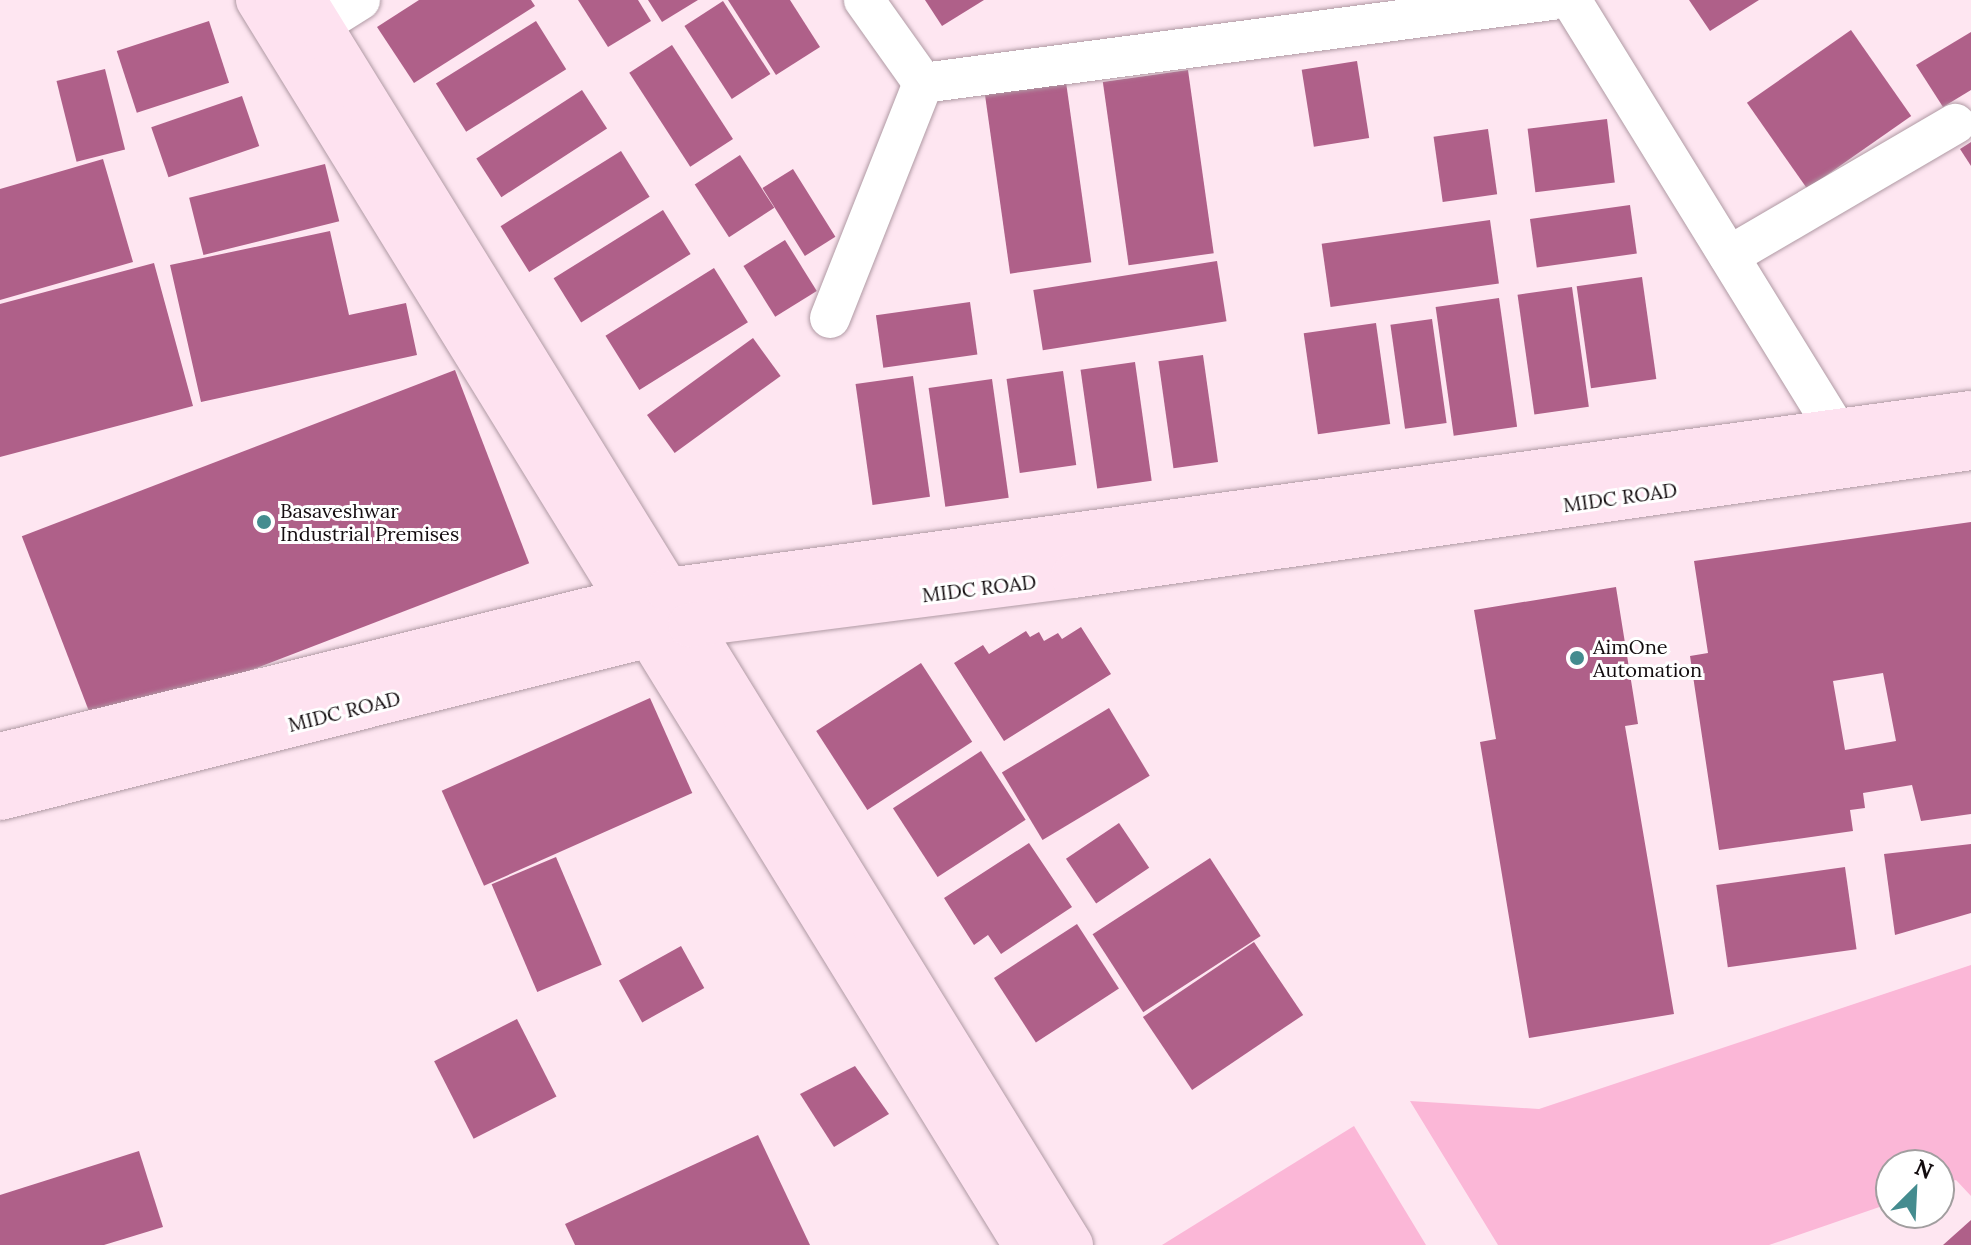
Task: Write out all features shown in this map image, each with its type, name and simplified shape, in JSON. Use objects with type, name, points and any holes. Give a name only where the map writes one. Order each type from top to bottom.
[{"type":"main road","points":[[258,0],[303,24],[659,612],[1025,1245]]},
{"type":"main road","name":"MIDC ROAD","points":[[0,798],[433,670],[659,612],[1847,447],[1971,413]]},
{"type":"main road","name":"MIDC ROAD","points":[[1847,447],[1971,448]]},
{"type":"main road","points":[[659,612],[1071,1245]]},
{"type":"main road","name":"MIDC ROAD","points":[[0,755],[433,670]]},
{"type":"street","points":[[303,24],[360,0]]},
{"type":"street","points":[[864,0],[923,83]]},
{"type":"street","points":[[923,83],[1552,0]]},
{"type":"street","points":[[1571,0],[1847,447]]},
{"type":"street","points":[[830,318],[923,83]]},
{"type":"street","points":[[1729,256],[1955,124]]},
{"type":"shaded area","points":[[1971,965],[1971,1196],[1955,1180],[1955,1149],[1875,1149],[1875,1209],[1769,1245],[1498,1245],[1410,1101],[1539,1109]]},
{"type":"shaded area","points":[[1354,1126],[1426,1245],[1162,1245]]},
{"type":"building","points":[[419,0],[531,0],[535,6],[414,83],[377,27]]},
{"type":"building","points":[[578,0],[638,0],[651,21],[608,47]]},
{"type":"building","points":[[648,0],[698,0],[662,22]]},
{"type":"building","points":[[728,0],[790,0],[820,47],[776,75]]},
{"type":"building","points":[[925,0],[984,0],[942,26]]},
{"type":"building","points":[[1689,0],[1759,0],[1710,31]]},
{"type":"building","points":[[723,1],[770,74],[732,99],[684,26]]},
{"type":"building","points":[[209,21],[229,83],[137,113],[117,51]]},
{"type":"building","points":[[536,21],[566,69],[466,132],[436,84]]},
{"type":"building","points":[[1851,30],[1911,116],[1807,189],[1747,103]]},
{"type":"building","points":[[1971,32],[1971,90],[1943,107],[1916,65]]},
{"type":"building","points":[[672,45],[733,139],[690,167],[629,73]]},
{"type":"building","points":[[1357,61],[1369,138],[1314,147],[1302,70]]},
{"type":"building","points":[[105,69],[125,150],[77,162],[56,81]]},
{"type":"building","points":[[1188,70],[1214,253],[1129,265],[1103,82]]},
{"type":"building","points":[[1066,82],[1091,262],[1010,274],[985,93]]},
{"type":"building","points":[[582,90],[607,129],[501,197],[476,159]]},
{"type":"building","points":[[242,96],[259,146],[168,177],[151,127]]},
{"type":"building","points":[[1607,119],[1615,183],[1535,192],[1528,129]]},
{"type":"building","points":[[1488,129],[1497,194],[1443,202],[1434,137]]},
{"type":"building","points":[[1971,142],[1971,166],[1960,149]]},
{"type":"building","points":[[621,151],[650,197],[529,272],[501,226]]},
{"type":"building","points":[[740,155],[774,208],[729,237],[695,184]]},
{"type":"building","points":[[103,159],[133,262],[0,300],[0,189]]},
{"type":"building","points":[[325,164],[339,221],[203,255],[189,198]]},
{"type":"building","points":[[793,169],[835,237],[805,256],[762,188]]},
{"type":"building","points":[[1630,205],[1637,254],[1537,268],[1530,219]]},
{"type":"building","points":[[663,210],[691,254],[581,322],[554,278]]},
{"type":"building","points":[[1490,220],[1499,283],[1331,307],[1322,244]]},
{"type":"building","points":[[330,231],[349,315],[406,303],[417,355],[201,402],[170,265]]},
{"type":"building","points":[[785,240],[817,291],[775,317],[743,266]]},
{"type":"building","points":[[1217,261],[1227,321],[1043,350],[1033,290]]},
{"type":"building","points":[[154,263],[193,406],[0,457],[0,304]]},
{"type":"building","points":[[714,268],[748,322],[639,390],[605,336]]},
{"type":"building","points":[[1642,277],[1656,379],[1591,388],[1577,286]]},
{"type":"building","points":[[1572,287],[1589,407],[1534,414],[1518,295]]},
{"type":"building","points":[[1499,298],[1517,427],[1454,436],[1436,307]]},
{"type":"building","points":[[970,302],[977,354],[883,368],[876,315]]},
{"type":"building","points":[[1432,319],[1447,423],[1405,429],[1390,325]]},
{"type":"building","points":[[1376,323],[1390,424],[1318,434],[1304,333]]},
{"type":"building","points":[[753,338],[781,376],[675,453],[647,415]]},
{"type":"building","points":[[1203,355],[1218,462],[1173,468],[1158,361]]},
{"type":"building","points":[[1135,362],[1152,481],[1097,488],[1081,370]]},
{"type":"building","name":"Basaveshwar Industrial Premises","points":[[455,370],[529,563],[96,730],[22,536]]},
{"type":"building","points":[[1063,371],[1076,465],[1020,473],[1007,379]]},
{"type":"building","points":[[913,376],[930,497],[873,505],[856,384]]},
{"type":"building","points":[[992,379],[1009,498],[945,507],[929,388]]},
{"type":"building","points":[[1971,522],[1971,814],[1921,821],[1912,785],[1863,793],[1865,808],[1850,810],[1853,831],[1719,850],[1690,656],[1708,653],[1694,561]],"holes":[[[1883,673],[1896,741],[1845,750],[1833,681]]]},
{"type":"building","points":[[1616,587],[1638,724],[1625,726],[1674,1014],[1529,1038],[1480,742],[1496,739],[1474,610]]},
{"type":"building","points":[[1081,627],[1111,674],[1004,741],[954,663],[983,645],[989,654],[1026,631],[1030,637],[1039,632],[1044,641],[1058,633],[1062,639]]},
{"type":"building","points":[[921,663],[972,742],[867,810],[816,731]]},
{"type":"building","points":[[650,698],[692,793],[484,886],[442,791]]},
{"type":"building","points":[[1109,708],[1150,776],[1043,840],[1002,772]]},
{"type":"building","points":[[981,751],[1026,820],[938,877],[893,808]]},
{"type":"building","points":[[1119,823],[1149,868],[1096,904],[1066,859]]},
{"type":"building","points":[[1029,843],[1072,907],[1001,954],[988,935],[974,945],[944,898]]},
{"type":"building","points":[[1971,844],[1971,913],[1895,935],[1884,854]]},
{"type":"building","points":[[556,857],[602,965],[537,992],[492,884]]},
{"type":"building","points":[[1210,858],[1261,936],[1143,1012],[1093,934]]},
{"type":"building","points":[[1845,867],[1857,949],[1728,967],[1716,885]]},
{"type":"building","points":[[1077,924],[1119,989],[1036,1042],[994,978]]},
{"type":"building","points":[[1254,942],[1303,1015],[1192,1090],[1143,1017]]},
{"type":"building","points":[[681,946],[704,988],[642,1022],[619,980]]},
{"type":"building","points":[[517,1019],[556,1097],[474,1139],[434,1061]]},
{"type":"building","points":[[855,1066],[889,1114],[834,1147],[800,1094]]},
{"type":"building","points":[[758,1135],[810,1245],[575,1245],[565,1224]]},
{"type":"building","points":[[139,1151],[163,1227],[104,1245],[0,1245],[0,1195]]},
{"type":"building","points":[[1971,1220],[1971,1245],[1943,1245]]},
{"type":"place","name":"Basaveshwar Industrial Premises","points":[[264,522]]},
{"type":"place","name":"AimOne Automation","points":[[1577,658]]}]
